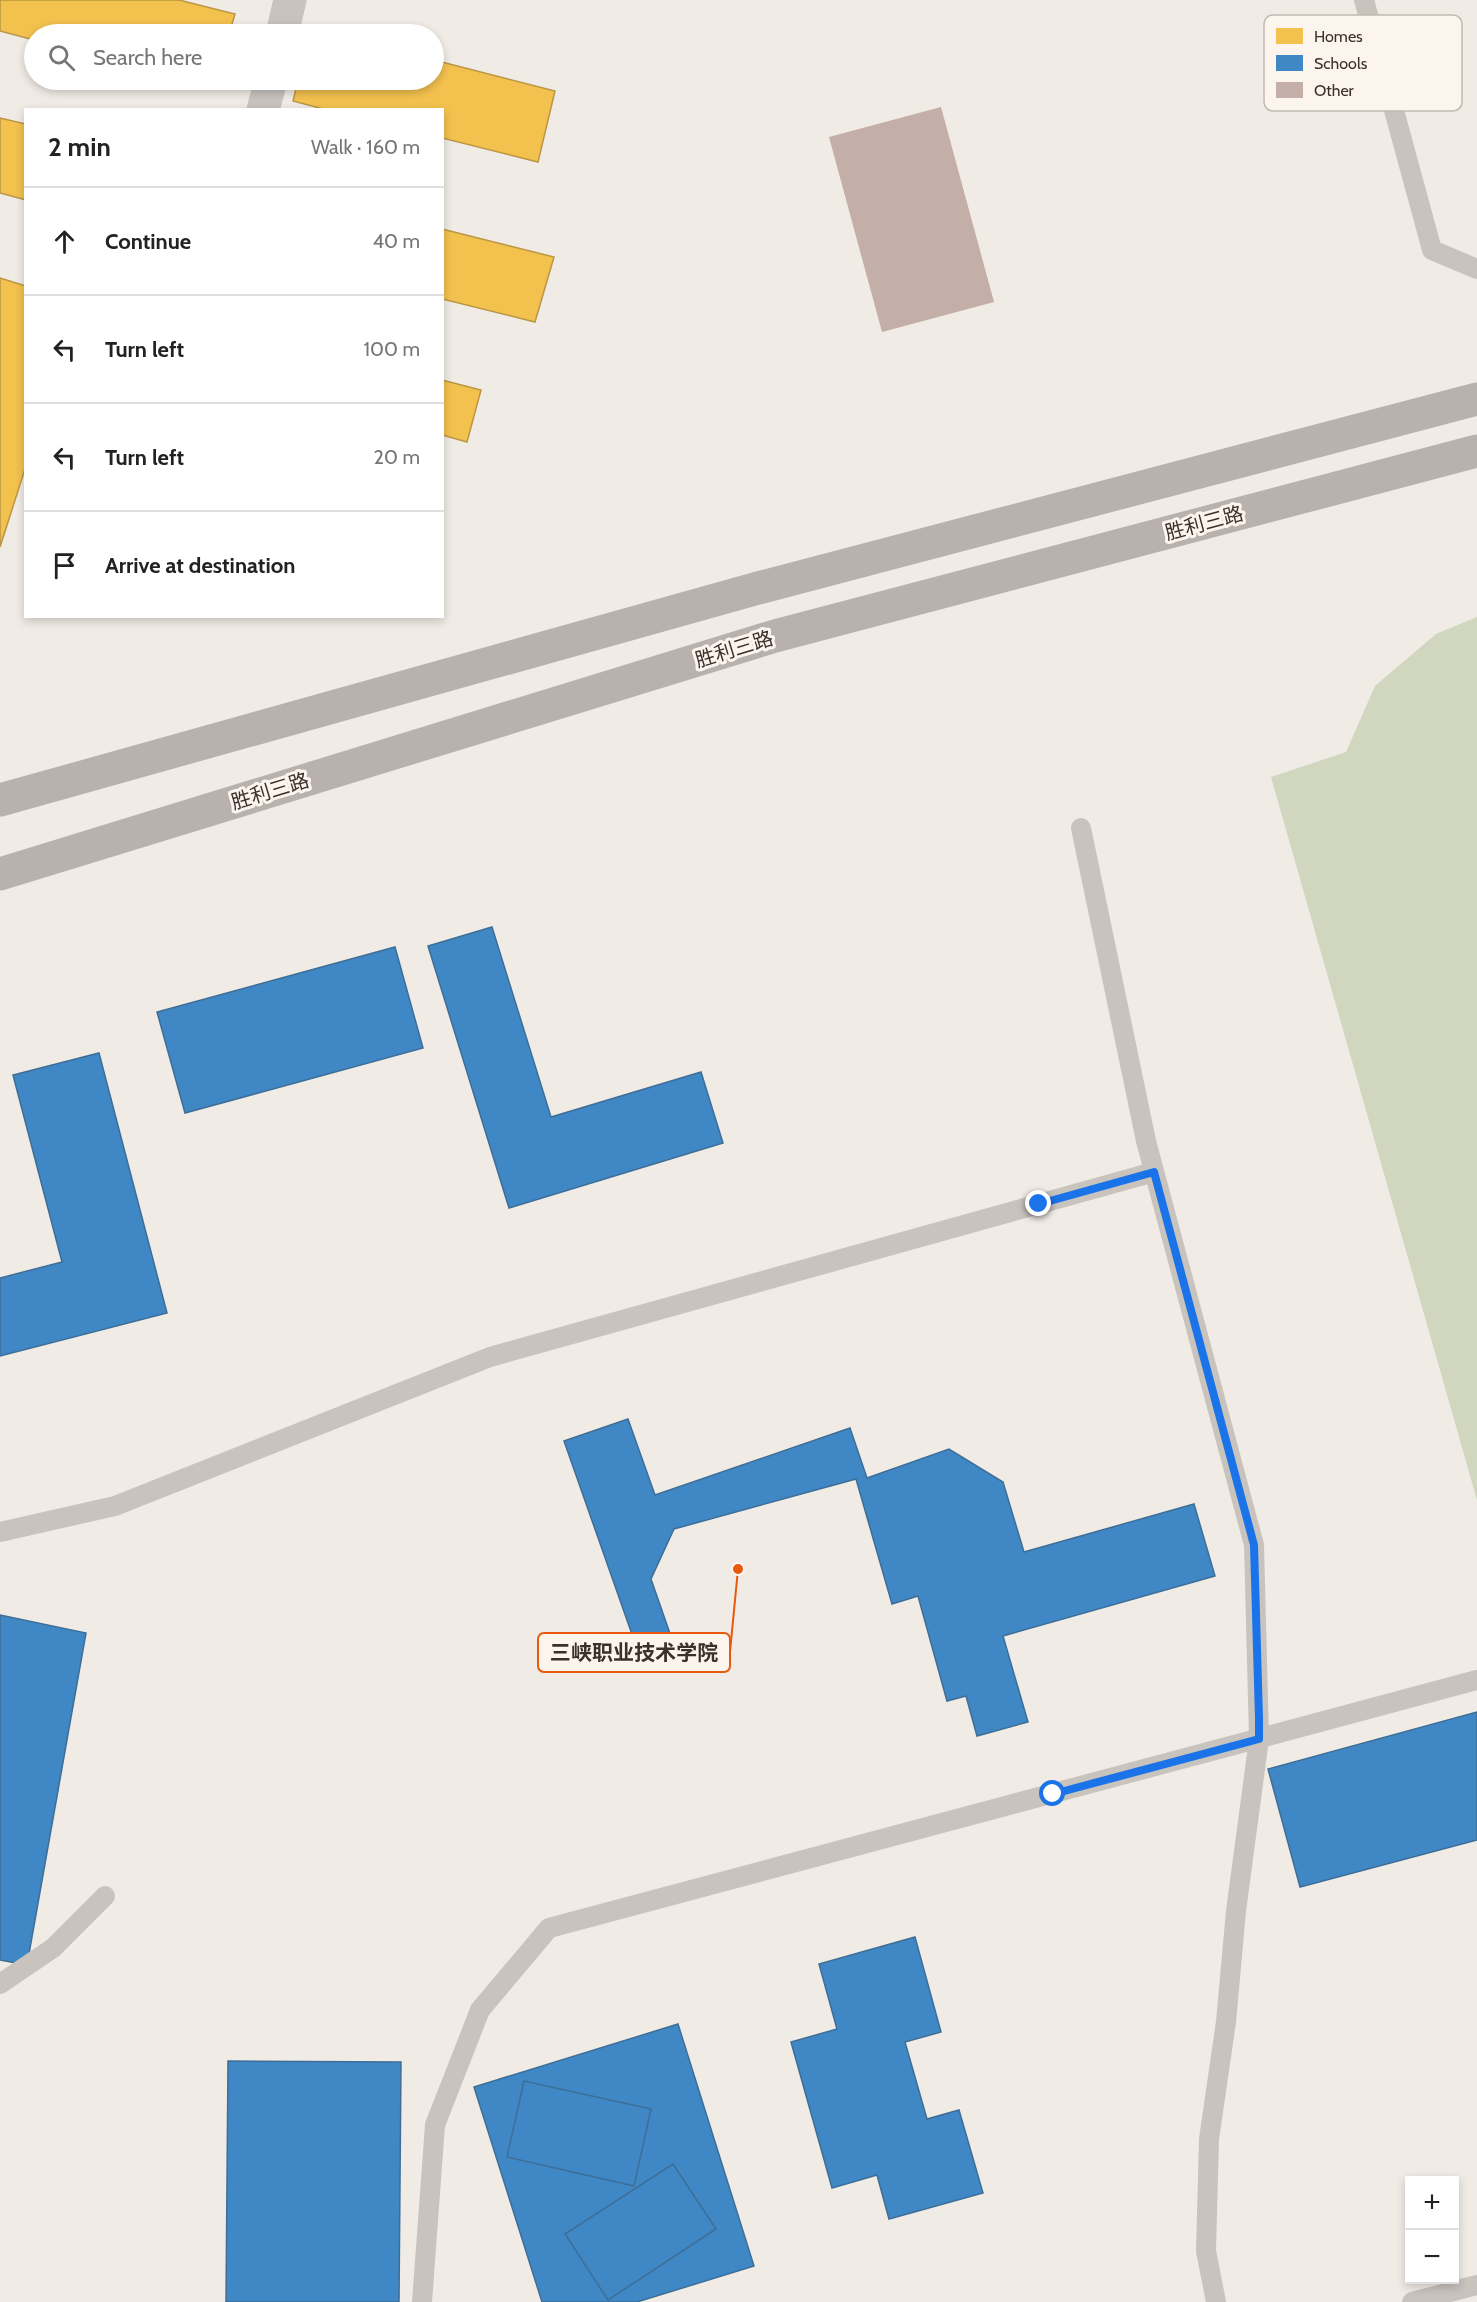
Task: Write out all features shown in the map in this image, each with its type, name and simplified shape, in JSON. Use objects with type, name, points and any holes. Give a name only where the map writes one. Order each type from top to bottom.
[{"type":"main road","points":[[0,800],[773,584],[1477,399]]},
{"type":"main road","name":"胜利三路","points":[[0,874],[775,636],[1477,452]]},
{"type":"street","points":[[284,24],[290,0]]},
{"type":"street","points":[[264,108],[268,90]]},
{"type":"lane","points":[[1364,0],[1368,15]]},
{"type":"lane","points":[[1394,111],[1432,250],[1477,270]]},
{"type":"lane","points":[[1081,828],[1154,1172],[1254,1545],[1259,1739],[1236,1911],[1226,2022],[1209,2139],[1206,2252],[1216,2302]]},
{"type":"lane","points":[[0,1533],[115,1506],[490,1358],[1154,1172]]},
{"type":"lane","points":[[422,2302],[435,2125],[480,2010],[549,1928],[1477,1680]]},
{"type":"lane","points":[[0,1984],[53,1948],[105,1896]]},
{"type":"lane","points":[[1412,2302],[1477,2285]]},
{"type":"green space","points":[[1477,617],[1477,1500],[1271,777],[1346,752],[1375,686],[1436,634]]},
{"type":"building: Homes","points":[[0,0],[179,0],[235,14],[232,24],[24,24],[24,37],[0,31]]},
{"type":"building: Homes","points":[[444,63],[555,91],[538,162],[444,138],[444,108],[319,108],[293,101],[296,90],[444,90]]},
{"type":"building: Homes","points":[[0,118],[24,124],[24,199],[0,193]]},
{"type":"building: Homes","points":[[444,230],[554,257],[535,322],[444,299]]},
{"type":"building: Homes","points":[[0,278],[24,285],[24,472],[0,547]]},
{"type":"building: Homes","points":[[444,381],[481,390],[467,442],[444,436]]},
{"type":"building: Schools","points":[[492,927],[551,1117],[701,1072],[723,1143],[509,1208],[428,946]]},
{"type":"building: Schools","points":[[395,947],[423,1048],[185,1113],[157,1012]]},
{"type":"building: Schools","points":[[99,1053],[167,1313],[0,1356],[0,1278],[62,1262],[13,1075]]},
{"type":"building: Schools","points":[[628,1419],[655,1495],[850,1428],[867,1478],[949,1449],[1003,1482],[1024,1552],[1194,1504],[1215,1576],[1003,1636],[1028,1722],[977,1736],[966,1696],[947,1701],[918,1596],[892,1604],[856,1479],[674,1529],[651,1579],[674,1645],[640,1657],[564,1441]]},
{"type":"building: Schools","points":[[0,1615],[86,1633],[27,1965],[0,1960]]},
{"type":"building: Schools","points":[[1477,1712],[1477,1840],[1300,1887],[1268,1769]]},
{"type":"building: Schools","points":[[915,1937],[941,2032],[905,2042],[927,2119],[959,2110],[983,2193],[889,2219],[877,2175],[832,2188],[791,2042],[837,2029],[819,1964]]},
{"type":"building: Schools","points":[[678,2024],[754,2266],[637,2302],[542,2302],[474,2087]]},
{"type":"building: Schools","points":[[228,2061],[401,2062],[399,2302],[226,2302]]},
{"type":"building: Schools","points":[[524,2081],[651,2109],[634,2186],[507,2157]]},
{"type":"building: Schools","points":[[673,2164],[716,2229],[608,2300],[565,2234]]},
{"type":"building: Other","points":[[941,107],[994,302],[882,332],[829,137]]},
{"type":"place","name":"三峡职业技术学院","points":[[738,1569]]},
{"type":"route","points":[[1039,1204],[1154,1172],[1254,1545],[1259,1718],[1259,1739],[1053,1794]]}]
